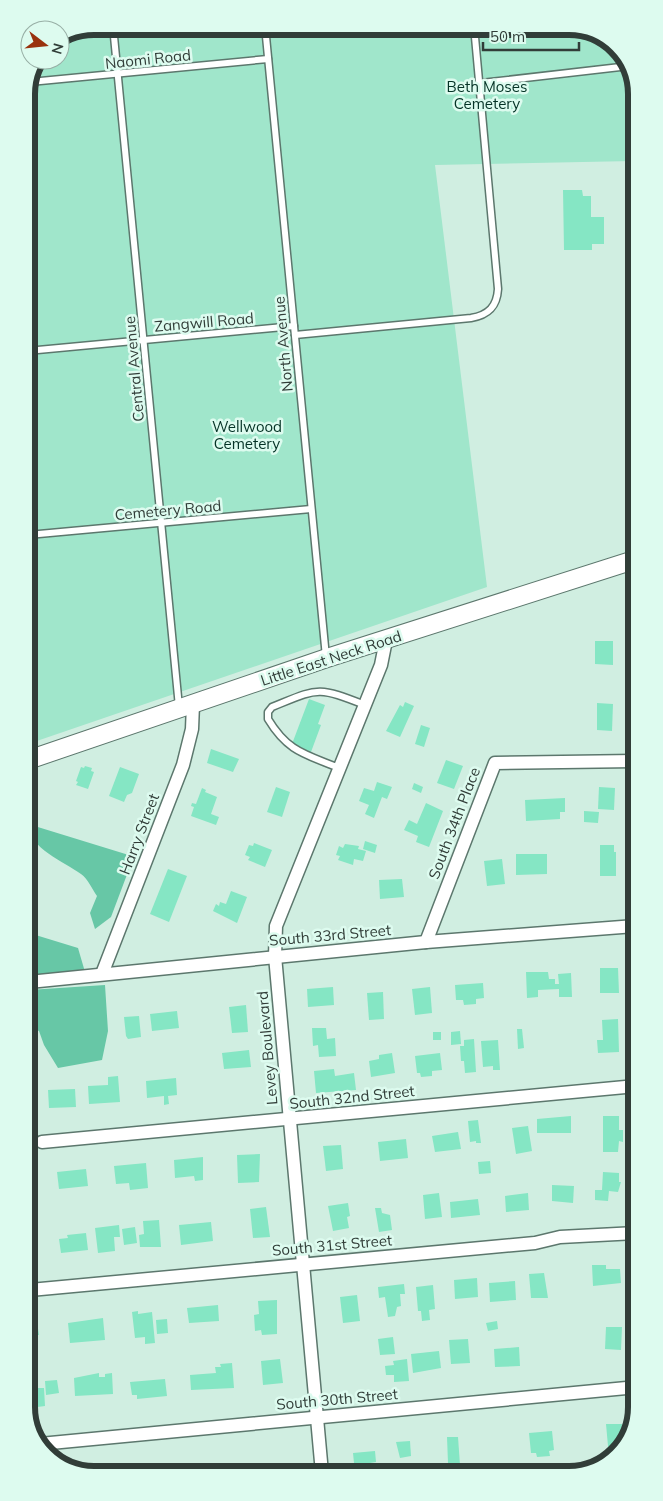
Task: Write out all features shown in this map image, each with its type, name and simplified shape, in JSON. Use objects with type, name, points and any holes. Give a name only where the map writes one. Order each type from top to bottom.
[{"type":"main road","name":"Little East Neck Road","points":[[35,757],[326,658],[628,562]]},
{"type":"street","name":"Levey Boulevard","points":[[321,1466],[275,956],[276,926],[381,665],[386,640]]},
{"type":"street","name":"Harry Street","points":[[102,974],[183,765],[192,729],[186,706]]},
{"type":"street","name":"South 34th Place","points":[[426,942],[495,763],[628,761]]},
{"type":"street","name":"South 33rd Street","points":[[35,981],[426,942],[628,927]]},
{"type":"street","name":"South 32nd Street","points":[[42,1142],[628,1087]]},
{"type":"street","name":"South 31st Street","points":[[35,1290],[535,1243],[560,1237],[628,1234]]},
{"type":"street","name":"South 30th Street","points":[[48,1443],[628,1388]]},
{"type":"lane","name":"Central Avenue","points":[[114,35],[161,524],[186,706]]},
{"type":"lane","name":"North Avenue","points":[[266,35],[326,658]]},
{"type":"lane","points":[[295,335],[472,318],[482,316],[492,310],[497,299],[498,289],[475,35]]},
{"type":"lane","name":"Naomi Road","points":[[37,81],[268,59]]},
{"type":"lane","points":[[480,83],[621,67]]},
{"type":"lane","name":"Zangwill Road","points":[[35,351],[294,326]]},
{"type":"lane","name":"Cemetery Road","points":[[35,534],[311,509]]},
{"type":"lane","points":[[339,768],[293,749],[286,743],[268,718],[268,712],[272,707],[313,690],[334,693],[364,705]]},
{"type":"green space","name":"Wellwood Cemetery","points":[[94,35],[573,35],[598,43],[613,55],[622,68],[627,83],[628,161],[435,165],[487,587],[35,742],[35,90],[40,70],[70,70],[70,40]]},
{"type":"green space","points":[[35,826],[132,856],[131,864],[111,917],[95,929],[90,913],[97,896],[90,884],[81,874],[48,854],[35,841]]},
{"type":"green space","points":[[35,935],[78,948],[85,972],[35,976]]},
{"type":"green space","points":[[105,985],[108,1031],[102,1060],[58,1068],[44,1045],[39,1031],[35,1029],[35,990]]},
{"type":"building","points":[[563,190],[582,190],[583,196],[591,196],[591,217],[604,217],[604,244],[592,244],[592,250],[564,250]]},
{"type":"building","points":[[595,641],[613,641],[613,665],[595,664]]},
{"type":"building","points":[[309,699],[325,705],[318,724],[321,725],[311,752],[292,744]]},
{"type":"building","points":[[405,702],[414,706],[400,737],[386,731],[400,705],[403,707]]},
{"type":"building","points":[[597,703],[613,704],[612,731],[597,730]]},
{"type":"building","points":[[421,725],[430,728],[424,747],[415,744]]},
{"type":"building","points":[[211,749],[239,759],[233,772],[207,763]]},
{"type":"building","points":[[446,760],[463,766],[454,789],[437,783]]},
{"type":"building","points":[[85,766],[92,768],[91,771],[94,772],[88,789],[76,785],[81,767],[84,768]]},
{"type":"building","points":[[120,767],[139,774],[132,793],[127,795],[124,802],[109,796]]},
{"type":"building","points":[[377,782],[392,787],[387,799],[382,797],[374,818],[365,814],[369,805],[359,801],[364,788],[374,791]]},
{"type":"building","points":[[414,783],[423,787],[421,793],[412,789]]},
{"type":"building","points":[[276,787],[290,792],[282,817],[267,812]]},
{"type":"building","points":[[599,787],[615,788],[614,810],[598,809]]},
{"type":"building","points":[[202,788],[206,790],[205,792],[217,797],[211,814],[219,817],[216,825],[191,816],[194,807],[191,806],[192,803],[196,804]]},
{"type":"building","points":[[565,798],[565,812],[560,812],[560,819],[526,821],[525,800]]},
{"type":"building","points":[[426,803],[443,811],[429,847],[416,842],[418,836],[404,830],[409,820],[417,824]]},
{"type":"building","points":[[584,811],[599,812],[598,823],[584,822]]},
{"type":"building","points":[[365,841],[377,845],[375,853],[363,849]]},
{"type":"building","points":[[254,843],[272,850],[265,867],[248,860],[250,857],[245,855],[249,845],[253,846]]},
{"type":"building","points":[[345,844],[359,846],[358,849],[366,851],[363,861],[354,859],[353,865],[338,860],[340,856],[336,855],[339,846],[343,848]]},
{"type":"building","points":[[600,845],[614,845],[614,852],[616,852],[616,876],[600,876]]},
{"type":"building","points":[[516,854],[547,854],[547,874],[516,875]]},
{"type":"building","points":[[502,859],[505,884],[487,886],[484,861]]},
{"type":"building","points":[[168,869],[187,876],[169,922],[150,914]]},
{"type":"building","points":[[402,879],[404,897],[380,899],[379,880]]},
{"type":"building","points":[[231,891],[247,897],[237,923],[213,911],[216,904],[219,906],[220,902],[226,904]]},
{"type":"building","points":[[600,968],[618,968],[619,993],[600,993]]},
{"type":"building","points":[[526,972],[548,972],[549,979],[555,979],[555,984],[559,984],[558,974],[571,973],[572,997],[559,997],[559,989],[538,990],[538,997],[527,998]]},
{"type":"building","points":[[483,983],[484,998],[476,999],[476,1004],[464,1005],[463,1000],[456,1000],[455,985]]},
{"type":"building","points":[[333,987],[334,1005],[308,1007],[307,989]]},
{"type":"building","points":[[430,987],[432,1013],[415,1015],[412,989]]},
{"type":"building","points":[[383,992],[384,1019],[369,1020],[367,993]]},
{"type":"building","points":[[246,1005],[248,1032],[232,1033],[229,1007]]},
{"type":"building","points":[[177,1011],[179,1028],[152,1031],[150,1014]]},
{"type":"building","points":[[139,1016],[141,1037],[128,1039],[124,1017]]},
{"type":"building","points":[[618,1019],[619,1052],[598,1053],[597,1040],[603,1040],[602,1020]]},
{"type":"building","points":[[312,1028],[326,1028],[327,1039],[335,1038],[336,1056],[319,1057],[318,1045],[313,1046]]},
{"type":"building","points":[[517,1029],[522,1029],[524,1048],[518,1049]]},
{"type":"building","points":[[460,1031],[461,1044],[451,1045],[451,1032]]},
{"type":"building","points":[[433,1032],[441,1032],[441,1040],[433,1040]]},
{"type":"building","points":[[474,1039],[476,1072],[465,1073],[464,1061],[461,1061],[460,1046],[464,1046],[464,1040]]},
{"type":"building","points":[[498,1040],[500,1070],[493,1070],[493,1066],[483,1067],[481,1041]]},
{"type":"building","points":[[249,1050],[251,1067],[224,1069],[222,1053]]},
{"type":"building","points":[[392,1053],[395,1073],[371,1077],[369,1061],[379,1059],[379,1055]]},
{"type":"building","points":[[440,1053],[442,1070],[432,1071],[432,1076],[421,1077],[420,1073],[417,1073],[415,1056]]},
{"type":"building","points":[[334,1069],[335,1076],[354,1073],[356,1090],[316,1093],[314,1071]]},
{"type":"building","points":[[118,1076],[120,1102],[89,1104],[88,1086],[108,1085],[108,1077]]},
{"type":"building","points":[[176,1078],[177,1095],[168,1096],[169,1104],[164,1105],[164,1096],[147,1098],[146,1081]]},
{"type":"building","points":[[75,1089],[76,1107],[49,1108],[48,1090]]},
{"type":"building","points":[[571,1116],[571,1133],[537,1133],[537,1119]]},
{"type":"building","points":[[603,1116],[619,1116],[619,1130],[623,1130],[623,1142],[619,1141],[618,1152],[603,1152]]},
{"type":"building","points":[[478,1120],[481,1143],[476,1143],[476,1141],[470,1142],[468,1121]]},
{"type":"building","points":[[528,1126],[532,1151],[516,1154],[512,1128]]},
{"type":"building","points":[[458,1132],[461,1149],[435,1152],[432,1136]]},
{"type":"building","points":[[406,1139],[408,1158],[380,1161],[378,1142]]},
{"type":"building","points":[[341,1145],[343,1169],[326,1171],[323,1146]]},
{"type":"building","points":[[260,1154],[259,1182],[238,1183],[237,1155]]},
{"type":"building","points":[[203,1157],[203,1180],[195,1181],[194,1176],[175,1178],[174,1160]]},
{"type":"building","points":[[490,1161],[491,1173],[479,1174],[478,1162]]},
{"type":"building","points":[[146,1163],[148,1188],[130,1190],[129,1183],[116,1184],[114,1166]]},
{"type":"building","points":[[86,1169],[88,1186],[59,1189],[57,1172]]},
{"type":"building","points":[[603,1172],[619,1173],[619,1182],[621,1182],[618,1192],[609,1191],[608,1201],[595,1200],[595,1190],[602,1190]]},
{"type":"building","points":[[552,1185],[574,1186],[573,1203],[552,1201]]},
{"type":"building","points":[[439,1193],[442,1217],[425,1219],[423,1195]]},
{"type":"building","points":[[528,1193],[529,1210],[506,1212],[505,1196]]},
{"type":"building","points":[[478,1199],[480,1215],[451,1218],[450,1202]]},
{"type":"building","points":[[348,1203],[350,1216],[347,1217],[349,1228],[333,1231],[328,1206]]},
{"type":"building","points":[[266,1207],[270,1237],[253,1238],[250,1209]]},
{"type":"building","points":[[375,1208],[381,1208],[382,1213],[390,1215],[392,1230],[379,1232]]},
{"type":"building","points":[[159,1220],[161,1247],[140,1247],[139,1235],[144,1234],[143,1221]]},
{"type":"building","points":[[211,1222],[213,1241],[181,1245],[179,1225]]},
{"type":"building","points":[[119,1225],[120,1237],[114,1237],[115,1251],[98,1253],[95,1228]]},
{"type":"building","points":[[135,1227],[137,1243],[124,1245],[122,1229]]},
{"type":"building","points":[[86,1233],[88,1250],[61,1253],[59,1239],[68,1238],[67,1235]]},
{"type":"building","points":[[592,1265],[606,1265],[606,1269],[620,1269],[621,1283],[593,1286]]},
{"type":"building","points":[[544,1273],[548,1298],[531,1298],[529,1274]]},
{"type":"building","points":[[477,1278],[478,1297],[455,1299],[454,1280]]},
{"type":"building","points":[[515,1281],[516,1300],[490,1302],[489,1283]]},
{"type":"building","points":[[404,1284],[405,1294],[400,1294],[401,1306],[397,1307],[395,1316],[388,1317],[385,1297],[379,1298],[378,1287]]},
{"type":"building","points":[[433,1285],[435,1309],[429,1310],[430,1320],[422,1321],[421,1311],[418,1311],[416,1287]]},
{"type":"building","points":[[357,1295],[360,1321],[343,1323],[340,1297]]},
{"type":"building","points":[[277,1300],[277,1334],[262,1335],[261,1330],[255,1331],[254,1315],[259,1314],[258,1301]]},
{"type":"building","points":[[218,1305],[219,1321],[189,1323],[187,1308]]},
{"type":"building","points":[[138,1311],[138,1314],[152,1312],[155,1343],[145,1344],[145,1337],[135,1338],[132,1312]]},
{"type":"building","points":[[103,1318],[105,1340],[70,1343],[68,1323]]},
{"type":"building","points":[[167,1319],[168,1333],[157,1334],[156,1320]]},
{"type":"building","points":[[497,1321],[498,1329],[488,1331],[486,1323]]},
{"type":"building","points":[[35,1322],[37,1322],[39,1335],[35,1335]]},
{"type":"building","points":[[606,1327],[622,1327],[621,1350],[605,1349]]},
{"type":"building","points":[[393,1337],[395,1354],[380,1355],[378,1339]]},
{"type":"building","points":[[468,1339],[470,1363],[451,1364],[449,1340]]},
{"type":"building","points":[[519,1347],[520,1366],[495,1367],[494,1349]]},
{"type":"building","points":[[439,1351],[441,1368],[413,1373],[411,1354]]},
{"type":"building","points":[[280,1359],[283,1383],[263,1385],[261,1361]]},
{"type":"building","points":[[407,1359],[409,1381],[394,1382],[394,1375],[386,1375],[385,1366],[394,1365],[393,1361]]},
{"type":"building","points":[[232,1363],[234,1388],[191,1390],[190,1375],[216,1373],[215,1367],[221,1367],[220,1364]]},
{"type":"building","points":[[99,1373],[99,1377],[105,1377],[105,1374],[112,1373],[113,1394],[75,1396],[74,1378]]},
{"type":"building","points":[[165,1379],[167,1396],[137,1399],[137,1395],[132,1395],[130,1382]]},
{"type":"building","points":[[57,1380],[59,1393],[46,1395],[45,1381]]},
{"type":"building","points":[[35,1382],[37,1382],[37,1388],[44,1388],[45,1406],[35,1407]]},
{"type":"building","points":[[606,1424],[622,1424],[622,1433],[608,1451]]},
{"type":"building","points":[[552,1431],[554,1450],[549,1451],[550,1456],[537,1457],[536,1453],[531,1453],[529,1433]]},
{"type":"building","points":[[447,1437],[458,1437],[460,1465],[448,1463]]},
{"type":"building","points":[[410,1441],[411,1456],[400,1458],[396,1442]]},
{"type":"building","points":[[375,1451],[376,1462],[370,1463],[370,1466],[354,1466],[353,1453]]},
{"type":"building","points":[[223,1464],[223,1466],[210,1466]]},
{"type":"park label","name":"Beth Moses Cemetery","points":[[487,94]]}]
